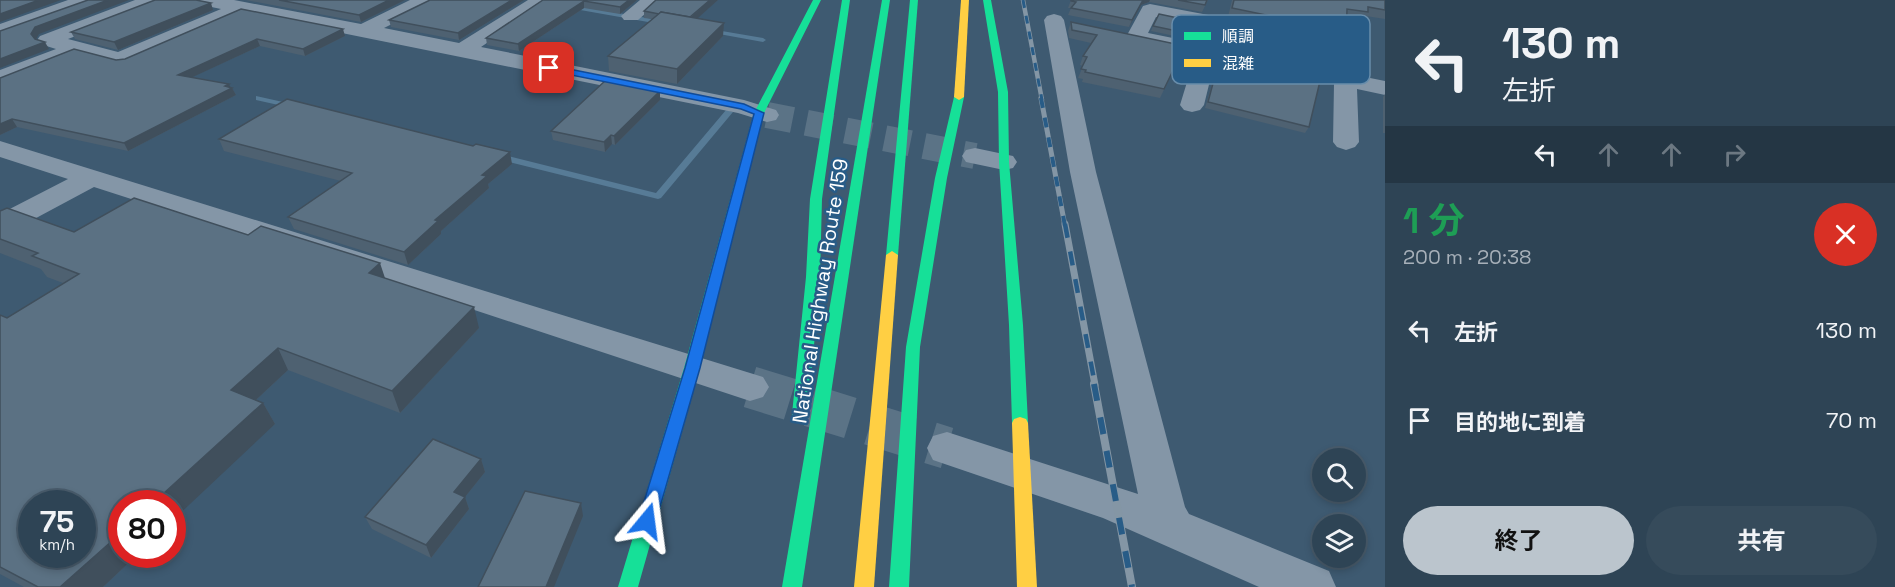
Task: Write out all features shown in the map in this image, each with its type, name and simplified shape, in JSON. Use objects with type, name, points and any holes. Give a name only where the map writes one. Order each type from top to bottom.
[{"type":"highway","points":[[628,587],[763,114],[817,0]]},
{"type":"highway","points":[[813,461],[799,418],[813,278],[816,199],[846,0]]},
{"type":"highway","name":"National Highway Route 159","points":[[792,587],[886,0]]},
{"type":"highway","points":[[864,587],[914,0]]},
{"type":"highway","points":[[899,587],[913,347],[941,178],[961,89],[965,0]]},
{"type":"highway","points":[[987,0],[1003,92],[1004,162],[1016,325],[1028,587]]},
{"type":"street","points":[[0,31],[85,0]]},
{"type":"street","points":[[152,0],[47,40],[154,68]]},
{"type":"street","points":[[204,0],[744,107],[763,114]]},
{"type":"street","points":[[278,15],[311,0]]},
{"type":"street","points":[[362,31],[425,0]]},
{"type":"street","points":[[462,50],[541,0]]},
{"type":"street","points":[[631,16],[652,0]]},
{"type":"street","points":[[120,58],[241,7]]},
{"type":"street","points":[[1172,44],[1125,34],[1149,10],[1175,15]]},
{"type":"street","points":[[1062,15],[1083,172],[1164,510],[1172,526]]},
{"type":"street","points":[[0,78],[76,48]]},
{"type":"street","points":[[1192,105],[1198,84]]},
{"type":"street","points":[[1345,84],[1346,142]]},
{"type":"street","points":[[1365,84],[1385,88]]},
{"type":"street","points":[[0,149],[750,387]]},
{"type":"street","points":[[975,156],[1004,162]]},
{"type":"street","points":[[0,226],[91,178]]},
{"type":"street","points":[[947,448],[1116,504],[1312,587]]},
{"type":"building","points":[[0,0],[39,0],[0,14]]},
{"type":"building","points":[[88,0],[108,0],[35,27],[31,34],[35,39],[45,42],[0,59],[0,31]]},
{"type":"building","points":[[155,0],[196,0],[211,3],[114,42],[71,32]]},
{"type":"building","points":[[279,0],[389,0],[359,15]]},
{"type":"building","points":[[430,0],[512,0],[458,33],[389,20]]},
{"type":"building","points":[[543,0],[629,0],[620,7],[584,1],[518,44],[486,38]]},
{"type":"building","points":[[656,0],[710,0],[690,17],[644,11]]},
{"type":"building","points":[[1071,0],[1143,0],[1132,20],[1071,8],[1076,2]]},
{"type":"building","points":[[1178,0],[1207,0],[1205,5]]},
{"type":"building","points":[[1234,0],[1385,0],[1385,10],[1368,7],[1368,12],[1347,9],[1347,15],[1266,15],[1232,8]]},
{"type":"building","points":[[241,9],[343,29],[303,49],[257,39],[178,75],[229,84],[225,86],[232,88],[124,143],[12,119],[0,124],[0,78],[74,49],[116,60],[125,59]]},
{"type":"building","points":[[661,12],[724,23],[677,69],[608,56]]},
{"type":"building","points":[[1159,14],[1172,17],[1172,30],[1153,26]]},
{"type":"building","points":[[1071,22],[1172,43],[1172,73],[1164,89],[1085,72],[1086,70],[1081,69],[1087,57],[1083,56],[1097,35],[1072,30]]},
{"type":"building","points":[[606,80],[660,91],[614,136],[611,135],[604,142],[551,131]]},
{"type":"building","points":[[1213,84],[1319,84],[1309,127],[1208,102]]},
{"type":"building","points":[[287,99],[473,146],[476,144],[510,152],[482,175],[487,176],[435,220],[438,221],[404,252],[288,217],[352,173],[219,139]]},
{"type":"building","points":[[134,198],[248,235],[261,226],[380,263],[369,273],[474,307],[392,391],[278,348],[231,390],[263,403],[167,490],[108,490],[108,544],[96,555],[96,490],[18,490],[18,568],[81,568],[60,587],[38,587],[0,567],[0,315],[7,318],[79,274],[32,256],[38,253],[0,239],[0,211],[7,208],[74,232]]},
{"type":"building","points":[[433,439],[481,459],[454,492],[465,497],[426,545],[365,517]]},
{"type":"building","points":[[525,491],[581,503],[546,587],[478,587]]},
{"type":"waterway","points":[[571,7],[665,23]]},
{"type":"waterway","points":[[710,31],[763,40]]},
{"type":"waterway","points":[[259,98],[292,106]]},
{"type":"waterway","points":[[500,157],[658,196],[729,112]]},
{"type":"tunnel","points":[[767,115],[975,156]]},
{"type":"tunnel","points":[[750,387],[947,448]]},
{"type":"railway","points":[[1023,0],[1042,100]]},
{"type":"railway","points":[[1041,98],[1065,226]]},
{"type":"railway","points":[[1065,224],[1095,385]]},
{"type":"railway","points":[[1094,384],[1132,587]]},
{"type":"traffic: fast","points":[[628,587],[692,368],[759,113],[817,0]]},
{"type":"traffic: fast","points":[[800,414],[813,277],[816,199],[846,0]]},
{"type":"traffic: fast","points":[[792,587],[886,0]]},
{"type":"traffic: fast","points":[[892,255],[914,0]]},
{"type":"traffic: fast","points":[[987,0],[1003,92],[1004,162],[1016,325],[1020,423]]},
{"type":"traffic: fast","points":[[899,587],[913,347],[941,178],[959,97]]},
{"type":"traffic: slow","points":[[959,97],[965,0]]},
{"type":"traffic: slow","points":[[864,587],[892,255]]},
{"type":"traffic: slow","points":[[1020,423],[1027,587]]},
{"type":"route","points":[[549,68],[744,107],[759,113],[692,368],[647,521]]}]
